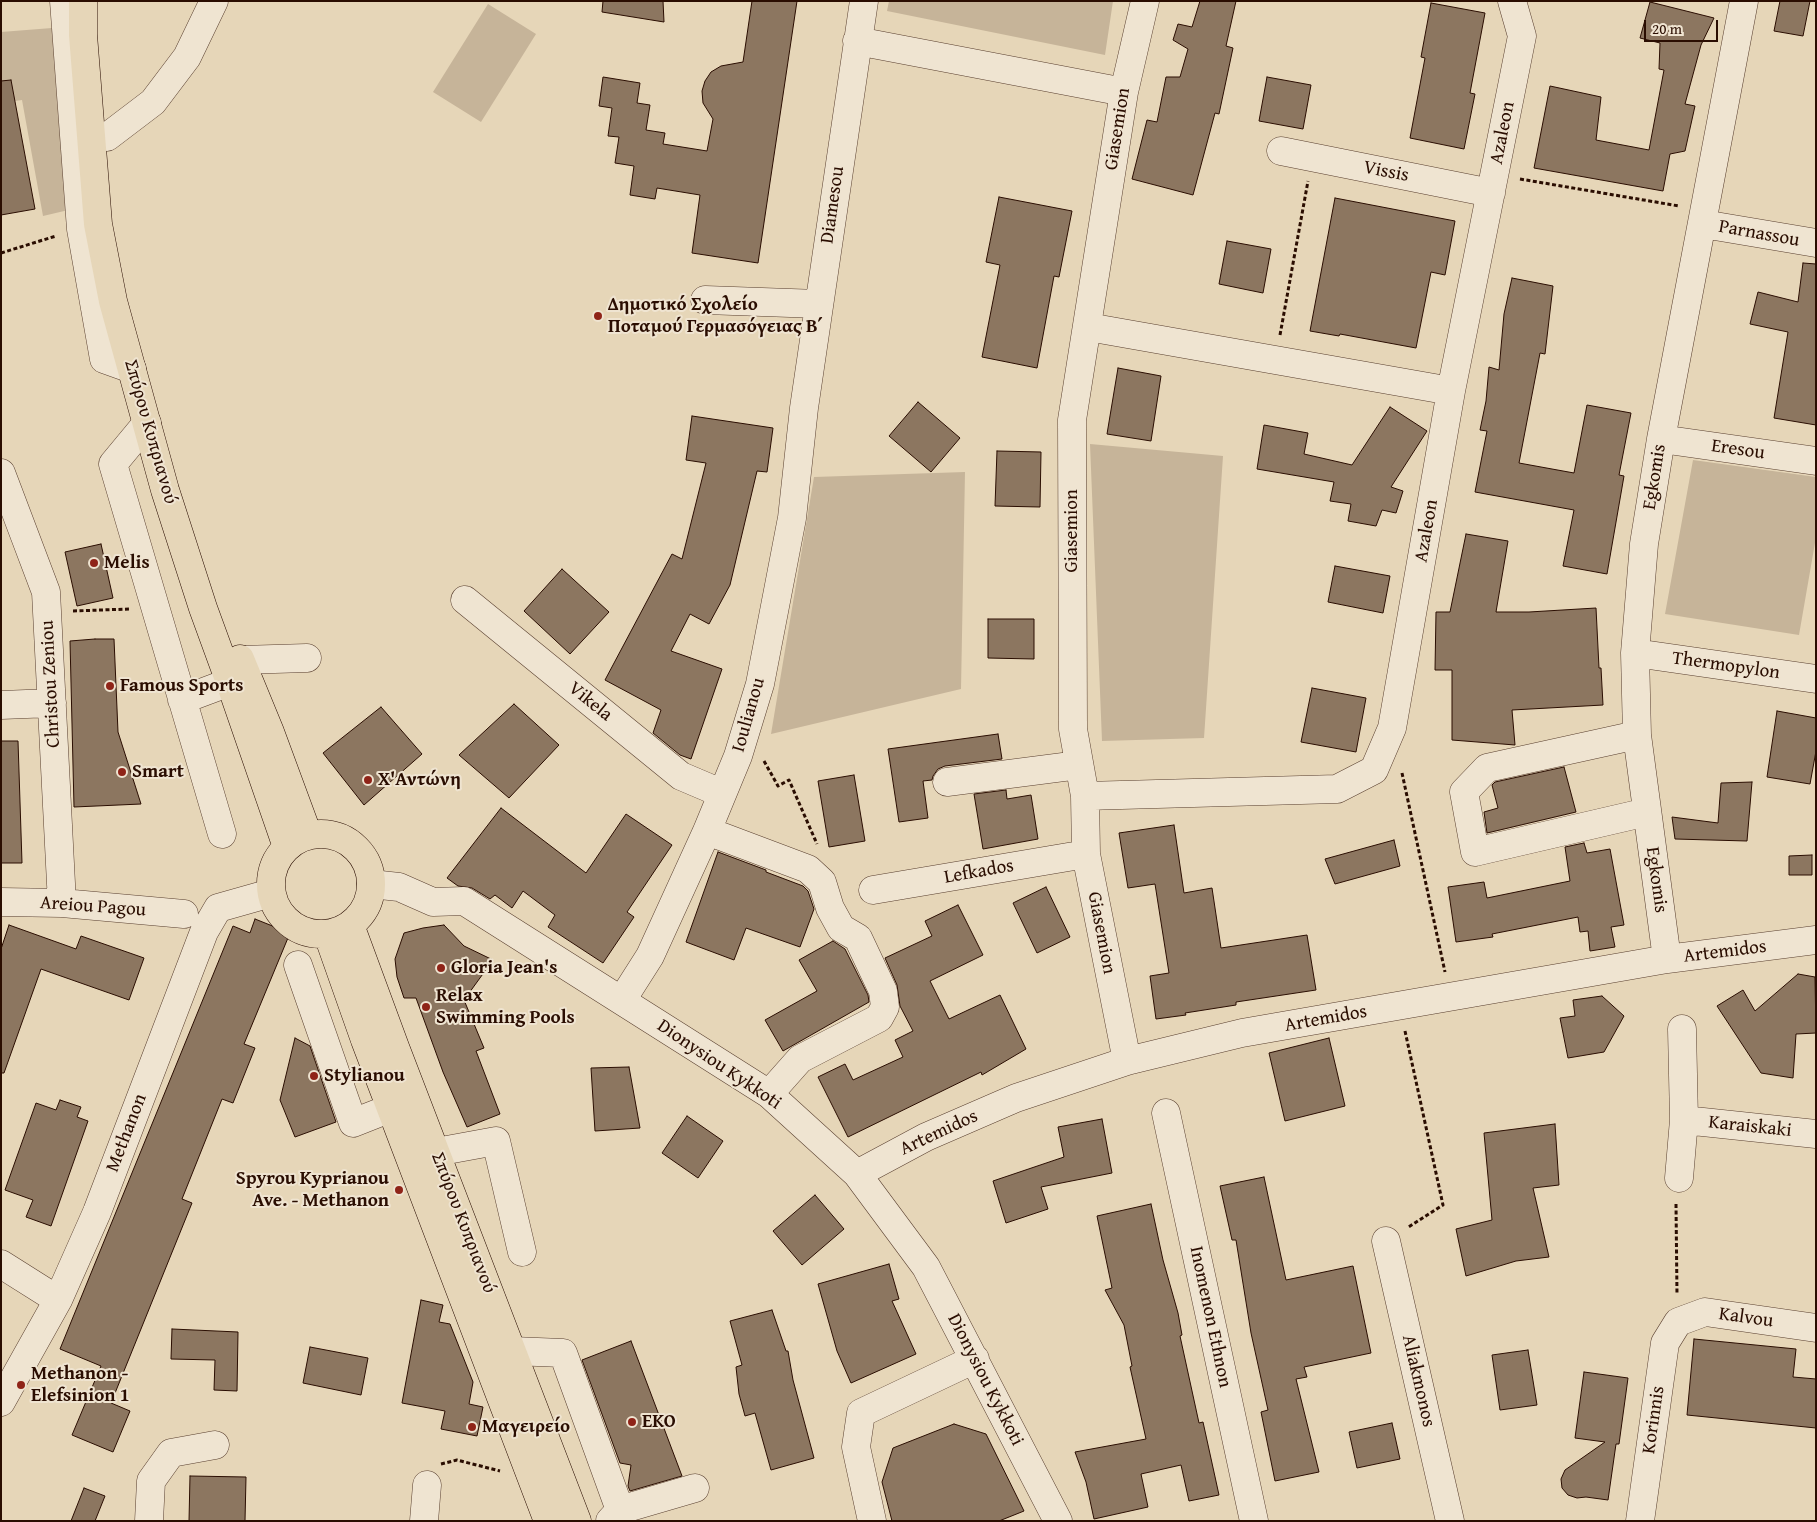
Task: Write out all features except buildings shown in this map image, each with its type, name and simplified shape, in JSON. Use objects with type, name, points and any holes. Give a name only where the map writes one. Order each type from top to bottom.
[{"type":"main road","name":"Σπύρου Κυπριανού","points":[[83,1],[83,35],[98,224],[113,301],[166,490],[203,608],[270,732],[297,841]]},
{"type":"main road","name":"Σπύρου Κυπριανού","points":[[98,1],[113,215],[129,298],[181,486],[219,604],[236,671]]},
{"type":"main road","points":[[333,836],[348,842],[360,853],[368,868],[371,884],[369,900],[362,914],[339,930],[319,935],[302,932],[287,923],[276,909],[271,893],[271,876],[276,860],[297,841],[333,836]]},
{"type":"main road","name":"Σπύρου Κυπριανού","points":[[339,930],[391,1108],[548,1521]]},
{"type":"main road","name":"Σπύρου Κυπριανού","points":[[339,930],[395,1047],[577,1521]]},
{"type":"street","points":[[64,1],[81,229],[104,359],[132,369]]},
{"type":"street","points":[[108,137],[153,102],[187,57],[214,1]]},
{"type":"street","name":"Diamesou","points":[[804,408],[864,1]]},
{"type":"street","name":"Giasemion","points":[[1126,1062],[1086,854],[1084,796],[1073,729],[1072,420],[1124,92],[1145,1]]},
{"type":"street","name":"Azaleon","points":[[1084,796],[1337,789],[1374,770],[1392,728],[1451,391],[1522,36],[1512,1]]},
{"type":"street","name":"Egkomis","points":[[1667,959],[1637,735],[1635,653],[1644,544],[1661,439],[1744,1]]},
{"type":"street","points":[[857,40],[1124,92]]},
{"type":"street","name":"Vissis","points":[[1281,152],[1493,184]]},
{"type":"street","name":"Parnassou","points":[[1704,217],[1816,243]]},
{"type":"street","points":[[705,300],[819,304]]},
{"type":"street","points":[[1088,328],[1451,391]]},
{"type":"street","name":"Ioulianou","points":[[622,1000],[650,956],[707,831],[721,793],[738,756],[746,730],[760,684],[792,518],[804,408]]},
{"type":"street","points":[[147,423],[113,464],[222,834]]},
{"type":"street","name":"Eresou","points":[[1661,439],[1816,461]]},
{"type":"street","name":"Christou Zeniou","points":[[1,473],[46,592],[62,903]]},
{"type":"street","name":"Vikela","points":[[465,600],[681,776],[721,793]]},
{"type":"street","name":"Thermopylon","points":[[1635,653],[1816,679]]},
{"type":"street","points":[[182,700],[236,671],[307,658]]},
{"type":"street","points":[[1,705],[52,703]]},
{"type":"street","points":[[1637,735],[1487,768],[1464,792],[1475,852],[1647,812]]},
{"type":"street","points":[[947,782],[1079,765]]},
{"type":"street","points":[[707,831],[808,869],[822,882],[830,908],[841,928],[858,938],[883,991],[885,1007],[879,1018],[800,1059],[769,1094]]},
{"type":"street","name":"Lefkados","points":[[873,890],[1086,854]]},
{"type":"street","name":"Dionysiou Kykkoti","points":[[371,884],[399,887],[433,902],[464,901],[769,1094],[857,1174],[926,1266],[1058,1521]]},
{"type":"street","name":"Methanon","points":[[1,1402],[58,1300],[97,1212],[204,932],[218,908],[271,893]]},
{"type":"street","name":"Areiou Pagou","points":[[1,902],[62,903],[184,914]]},
{"type":"street","name":"Artemidos","points":[[857,1174],[926,1137],[1016,1098],[1126,1062],[1242,1034],[1450,997],[1667,959],[1816,940]]},
{"type":"street","points":[[298,965],[353,1123],[391,1108]]},
{"type":"street","points":[[1677,1190],[1684,1120],[1682,1029]]},
{"type":"street","name":"Inomenon Ethnon","points":[[1166,1113],[1254,1521]]},
{"type":"street","name":"Karaiskaki","points":[[1684,1120],[1816,1134]]},
{"type":"street","points":[[436,1152],[496,1140],[522,1252]]},
{"type":"street","name":"Aliakmonos","points":[[1386,1241],[1450,1521]]},
{"type":"street","points":[[1,1264],[58,1300]]},
{"type":"street","name":"Kalvou","points":[[1678,1322],[1705,1312],[1816,1328]]},
{"type":"street","name":"Korinnis","points":[[1640,1521],[1665,1343],[1678,1322]]},
{"type":"street","points":[[512,1351],[563,1353],[615,1515],[695,1488]]},
{"type":"street","points":[[872,1521],[856,1447],[861,1413],[975,1359]]},
{"type":"street","points":[[149,1521],[151,1481],[171,1452],[216,1446]]},
{"type":"street","points":[[424,1521],[427,1485]]},
{"type":"path","points":[[1276,361],[1312,157]]},
{"type":"path","points":[[1493,184],[1704,217]]},
{"type":"path","points":[[1,253],[81,229]]},
{"type":"path","points":[[47,612],[155,607]]},
{"type":"path","points":[[746,730],[778,786],[789,780],[818,847]]},
{"type":"path","points":[[1400,767],[1450,997]]},
{"type":"path","points":[[1386,1241],[1443,1206],[1400,1006]]},
{"type":"path","points":[[1677,1190],[1678,1322]]},
{"type":"path","points":[[427,1485],[429,1467],[458,1460],[532,1479]]},
{"type":"shaded area","points":[[889,1],[1113,1],[1105,55],[887,11]]},
{"type":"shaded area","points":[[488,4],[536,34],[481,122],[433,92]]},
{"type":"shaded area","points":[[52,28],[59,114],[77,208],[43,216],[22,100],[1,103],[1,32]]},
{"type":"shaded area","points":[[1090,444],[1223,456],[1204,738],[1102,741]]},
{"type":"shaded area","points":[[1693,460],[1816,477],[1816,537],[1799,635],[1665,614]]},
{"type":"shaded area","points":[[965,472],[961,689],[771,734],[814,477]]},
{"type":"place","name":"Δημοτικό Σχολείο Ποταμού Γερμασόγειας Β΄","points":[[598,316]]},
{"type":"place","name":"Melis","points":[[94,563]]},
{"type":"place","name":"Famous Sports","points":[[110,686]]},
{"type":"place","name":"Smart","points":[[122,772]]},
{"type":"place","name":"Χ'Αντώνη","points":[[368,780]]},
{"type":"place","name":"Gloria Jean's","points":[[441,968]]},
{"type":"place","name":"Relax Swimming Pools","points":[[426,1007]]},
{"type":"place","name":"Stylianou","points":[[314,1076]]},
{"type":"place","name":"Spyrou Kyprianou Ave. - Methanon","points":[[399,1190]]},
{"type":"place","name":"Methanon - Elefsinion 1","points":[[21,1385]]},
{"type":"place","name":"EKO","points":[[632,1422]]},
{"type":"place","name":"Μαγειρείο","points":[[472,1427]]}]
